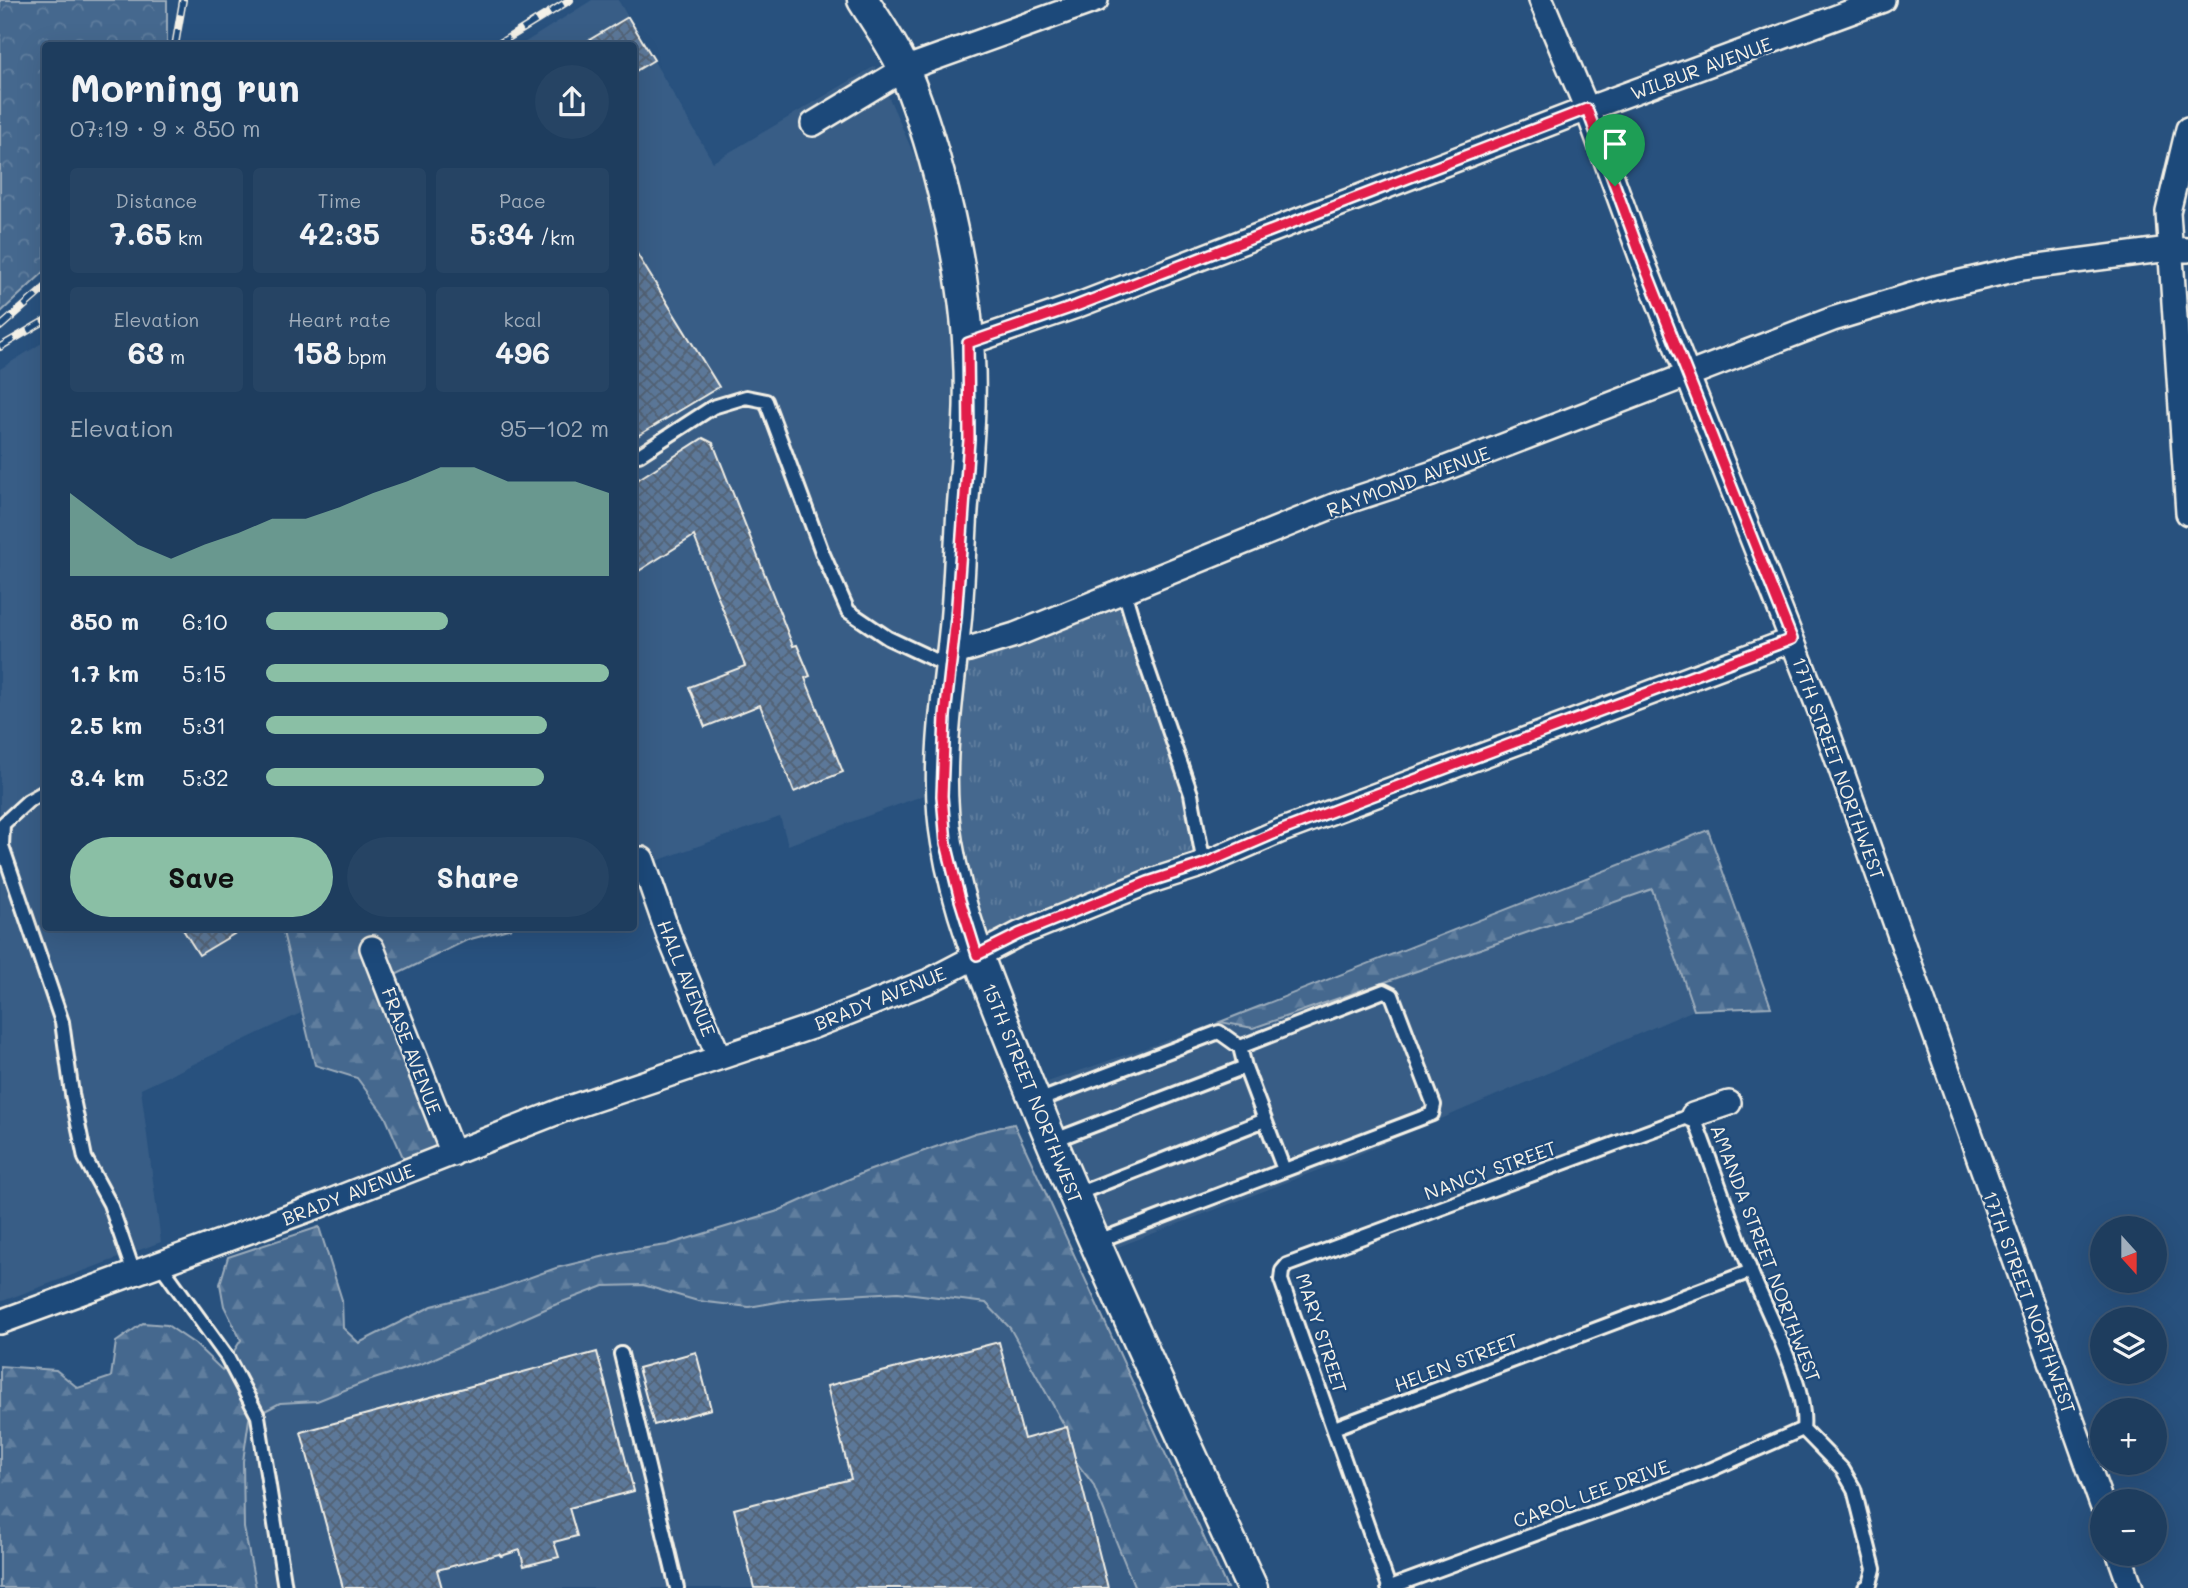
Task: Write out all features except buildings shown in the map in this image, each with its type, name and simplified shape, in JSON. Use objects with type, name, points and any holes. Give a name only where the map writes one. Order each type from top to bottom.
[{"type":"street","name":"15TH STREET NORTHWEST","points":[[863,0],[904,69],[931,149],[953,234],[968,343],[969,440],[945,716],[943,808],[946,843],[977,955],[1035,1102],[1074,1195],[1251,1588]]},
{"type":"street","points":[[813,124],[904,69],[1096,0]]},
{"type":"street","name":"17TH STREET NORTHWEST","points":[[1541,0],[1587,109],[1643,262],[1822,716],[2096,1489]]},
{"type":"street","name":"WILBUR AVENUE","points":[[968,343],[1065,311],[1587,109],[1883,0]]},
{"type":"street","points":[[2188,129],[2168,212],[2179,250],[2175,304],[2188,513]]},
{"type":"street","name":"RAYMOND AVENUE","points":[[951,660],[1336,505],[1433,473],[1833,319],[1935,288],[2022,268],[2179,250]]},
{"type":"street","name":"BRADY AVENUE","points":[[0,1322],[453,1154],[563,1110],[814,1026],[929,981],[1019,934],[1148,882],[1204,864],[1280,831],[1792,639]]},
{"type":"street","name":"HALL AVENUE","points":[[642,859],[668,936],[719,1057]]},
{"type":"street","name":"FRASE AVENUE","points":[[372,947],[453,1154]]},
{"type":"street","points":[[1693,1115],[1729,1103]]},
{"type":"street","points":[[2123,1566],[2131,1588]]},
{"type":"lane","points":[[639,455],[713,407],[746,397],[766,401],[822,552],[848,611],[888,638],[951,660]]},
{"type":"lane","points":[[1124,591],[1144,659],[1191,793],[1204,864]]},
{"type":"lane","points":[[42,794],[29,801],[3,824],[2,846],[62,1022],[72,1094],[85,1158],[110,1204],[134,1273]]},
{"type":"lane","points":[[1095,1242],[1432,1114],[1434,1105],[1392,995],[1384,991],[1240,1047]]},
{"type":"lane","points":[[1035,1102],[1219,1032],[1240,1047],[1284,1170]]},
{"type":"lane","points":[[1052,1141],[1245,1067]]},
{"type":"lane","name":"NANCY STREET","points":[[1300,1260],[1693,1115]]},
{"type":"lane","name":"AMANDA STREET NORTHWEST","points":[[1693,1115],[1794,1377],[1804,1415],[1803,1429]]},
{"type":"lane","points":[[1074,1195],[1265,1120]]},
{"type":"lane","name":"MARY STREET","points":[[1300,1260],[1287,1265],[1282,1271],[1281,1280],[1334,1429]]},
{"type":"lane","points":[[160,1264],[227,1357],[258,1416],[285,1588]]},
{"type":"lane","name":"HELEN STREET","points":[[1334,1429],[1751,1271]]},
{"type":"lane","points":[[621,1354],[677,1588]]},
{"type":"lane","points":[[1334,1429],[1389,1587]]},
{"type":"lane","points":[[1803,1429],[1843,1470],[1854,1489],[1874,1569],[1870,1584],[1865,1588]]},
{"type":"lane","name":"CAROL LEE DRIVE","points":[[1389,1587],[1710,1470],[1803,1429]]},
{"type":"shaded area","points":[[592,0],[618,0],[713,162],[875,66],[937,207],[952,287],[956,439],[933,792],[788,845],[780,817],[637,868],[637,42],[525,42]]},
{"type":"shaded area","points":[[42,343],[42,931],[283,931],[301,1013],[141,1089],[161,1242],[0,1302],[0,369]]},
{"type":"shaded area","points":[[1652,889],[1694,1010],[1355,1156],[1110,1250],[1036,1086],[1220,1022],[1254,1028]]},
{"type":"shaded area","points":[[643,1285],[698,1301],[749,1307],[800,1298],[898,1292],[986,1303],[1010,1328],[1068,1432],[1076,1462],[1093,1484],[1135,1588],[256,1588],[244,1528],[243,1461],[249,1419],[280,1403],[317,1401],[426,1362],[604,1286]]},
{"type":"green space","points":[[0,0],[167,0],[167,42],[42,42],[42,274],[0,313]]},
{"type":"green space","points":[[1121,601],[1186,794],[1199,862],[981,945],[953,841],[956,659]]},
{"type":"green space","points":[[1708,830],[1771,1007],[1694,1010],[1652,889],[1253,1028],[1220,1022]]},
{"type":"green space","points":[[283,931],[501,931],[467,940],[385,980],[453,1154],[409,1171],[385,1116],[357,1078],[315,1065]]},
{"type":"green space","points":[[1014,1124],[1227,1588],[1135,1588],[1093,1484],[1076,1462],[1068,1432],[1010,1328],[986,1303],[898,1292],[800,1298],[749,1307],[698,1301],[643,1285],[604,1286],[426,1362],[317,1401],[280,1403],[249,1419],[243,1461],[244,1528],[256,1588],[0,1588],[0,1366],[56,1370],[78,1388],[111,1377],[116,1342],[143,1323],[167,1325],[195,1344],[222,1370],[241,1340],[224,1306],[220,1284],[228,1257],[319,1227],[342,1300],[343,1328],[359,1343],[432,1306],[495,1290],[556,1268],[626,1251],[667,1245],[778,1211],[865,1172],[975,1133]]},
{"type":"railway","points":[[176,42],[183,0]]},
{"type":"railway","points":[[502,42],[570,0]]},
{"type":"railway","points":[[0,327],[42,290]]},
{"type":"railway","points":[[0,347],[42,322]]},
{"type":"route","points":[[1587,109],[1615,186],[1792,639],[1280,831],[1204,864],[1148,882],[1019,934],[977,955],[946,843],[942,796],[945,716],[956,618],[969,440],[968,343],[1021,327],[1587,109]]}]
